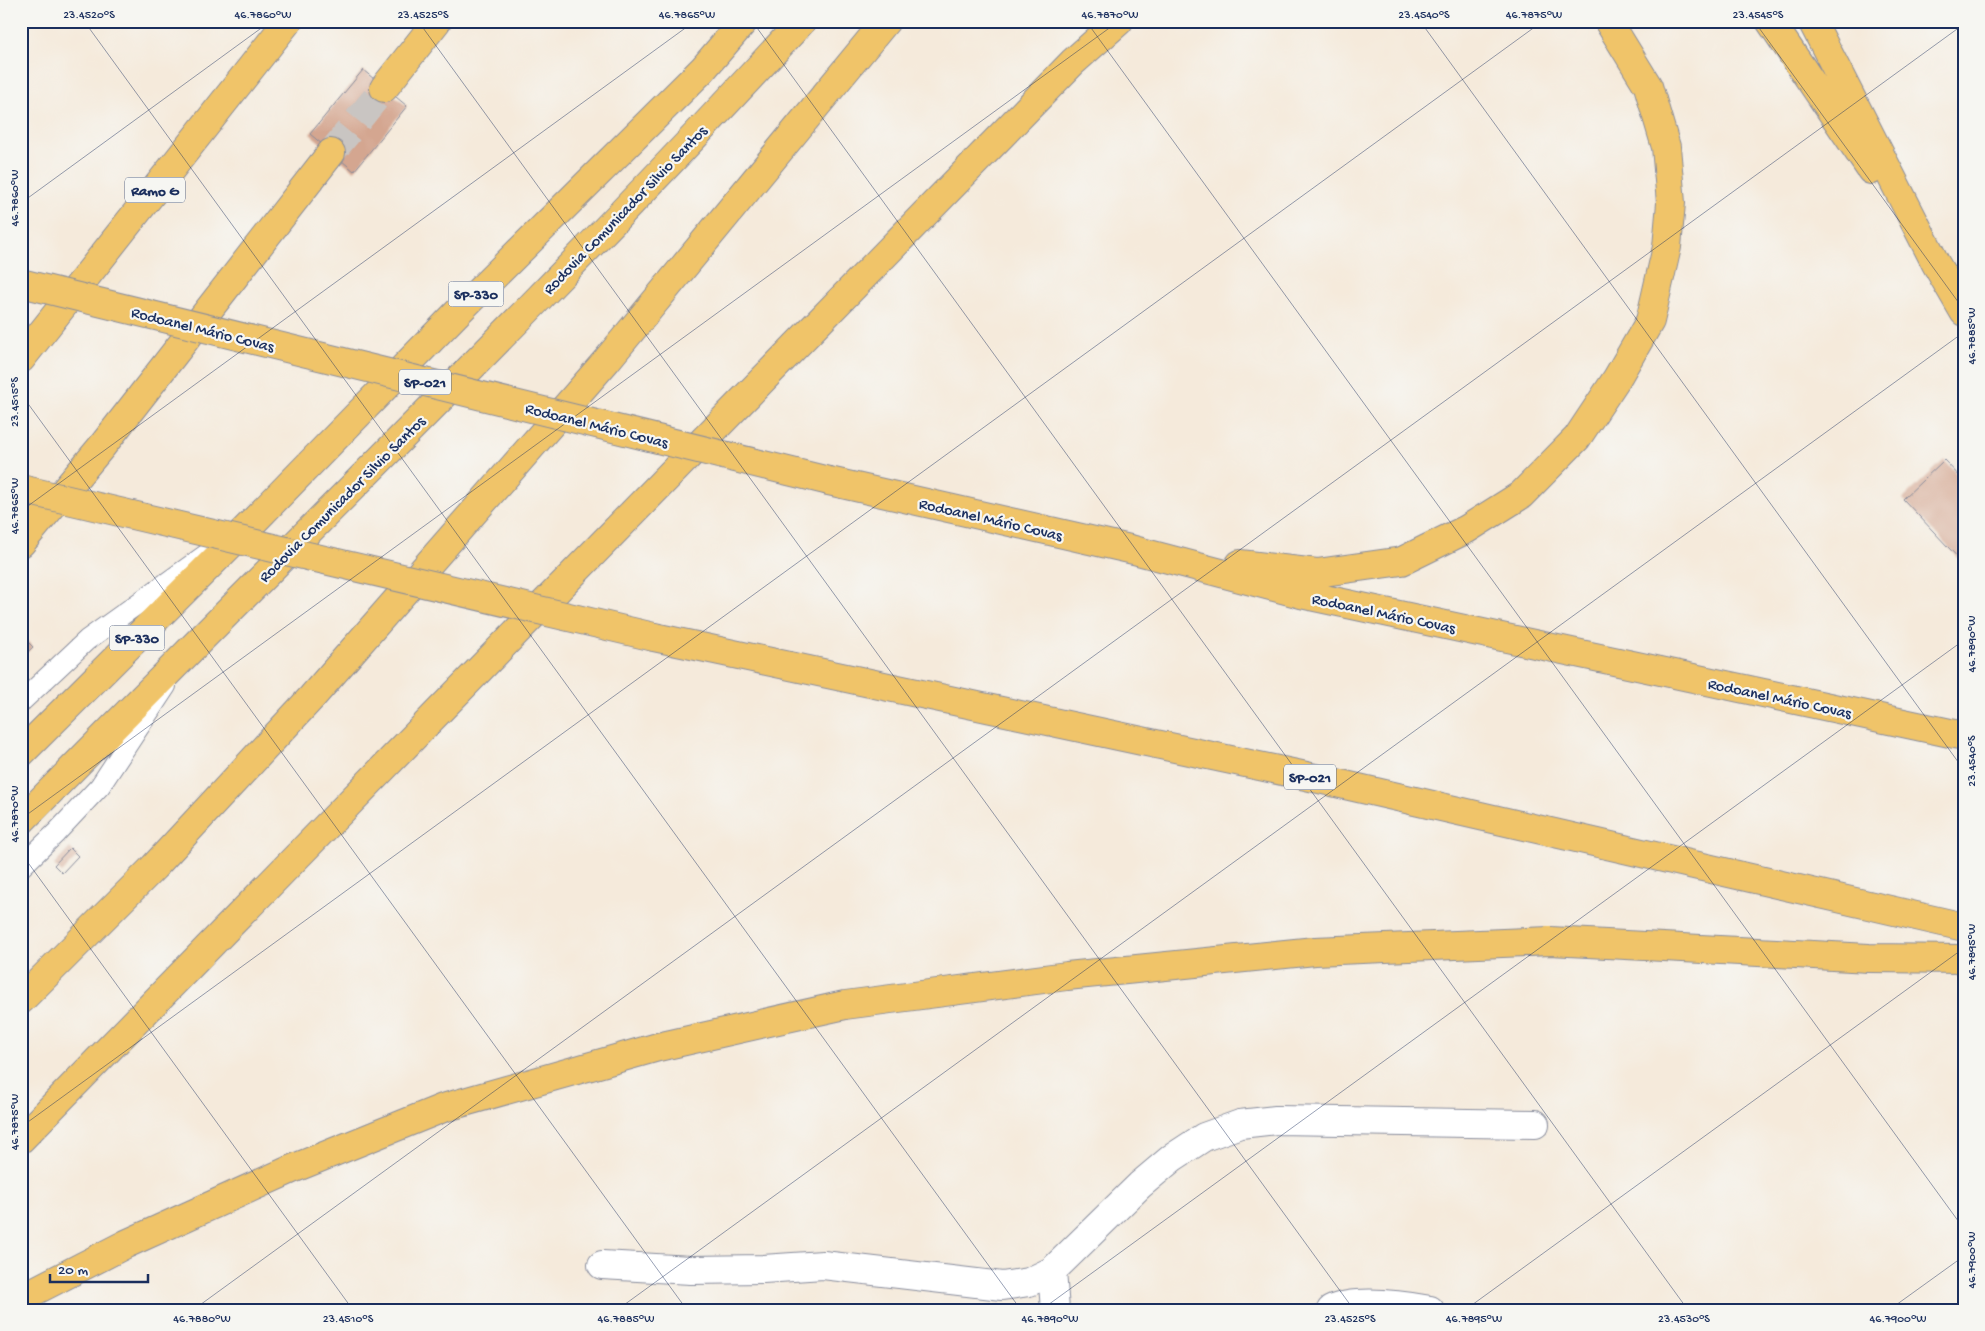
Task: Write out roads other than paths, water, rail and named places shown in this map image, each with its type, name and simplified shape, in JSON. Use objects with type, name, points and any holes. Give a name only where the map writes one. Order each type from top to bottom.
[{"type":"highway","name":"Ramo G","points":[[21,359],[288,21]]},
{"type":"highway","points":[[384,88],[437,21]]},
{"type":"highway","name":"SP-330","points":[[21,753],[252,523],[457,313],[703,69],[744,21]]},
{"type":"highway","name":"Rodovia Comunicador Silvio Santos","points":[[21,821],[495,344],[733,97],[802,21]]},
{"type":"highway","points":[[21,1000],[154,867],[312,697],[607,360],[886,21]]},
{"type":"highway","points":[[21,1139],[1066,70],[1119,21]]},
{"type":"highway","points":[[1134,550],[1317,573],[1402,561],[1467,529],[1520,495],[1577,438],[1617,378],[1650,321],[1667,247],[1671,203],[1666,147],[1648,86],[1608,21]]},
{"type":"highway","points":[[1770,21],[1936,264]]},
{"type":"highway","points":[[1812,21],[1936,264],[1964,312]]},
{"type":"highway","points":[[21,543],[102,445],[331,152]]},
{"type":"highway","name":"Rodoanel Mário Covas","points":[[21,283],[829,481],[1134,550],[1300,594],[1964,736]]},
{"type":"highway","name":"SP-021","points":[[21,489],[654,637],[1306,776],[1964,927]]},
{"type":"highway","points":[[21,1298],[134,1240],[292,1169],[443,1108],[658,1046],[845,1005],[1067,976],[1316,951],[1550,941],[1869,958],[1964,959]]},
{"type":"street","points":[[602,1265],[691,1270],[763,1269],[823,1265],[1002,1286],[1029,1282],[1052,1271],[1140,1184],[1172,1158],[1204,1137],[1240,1124],[1276,1120],[1534,1124]]},
{"type":"street","points":[[1052,1271],[1055,1310]]},
{"type":"street","points":[[1330,1310],[1339,1306],[1393,1304],[1430,1310]]},
{"type":"lane","points":[[21,702],[87,640],[252,523]]},
{"type":"lane","points":[[21,867],[56,834],[100,786],[132,740],[187,652]]},
{"type":"tunnel","points":[[331,153],[384,88]]}]
